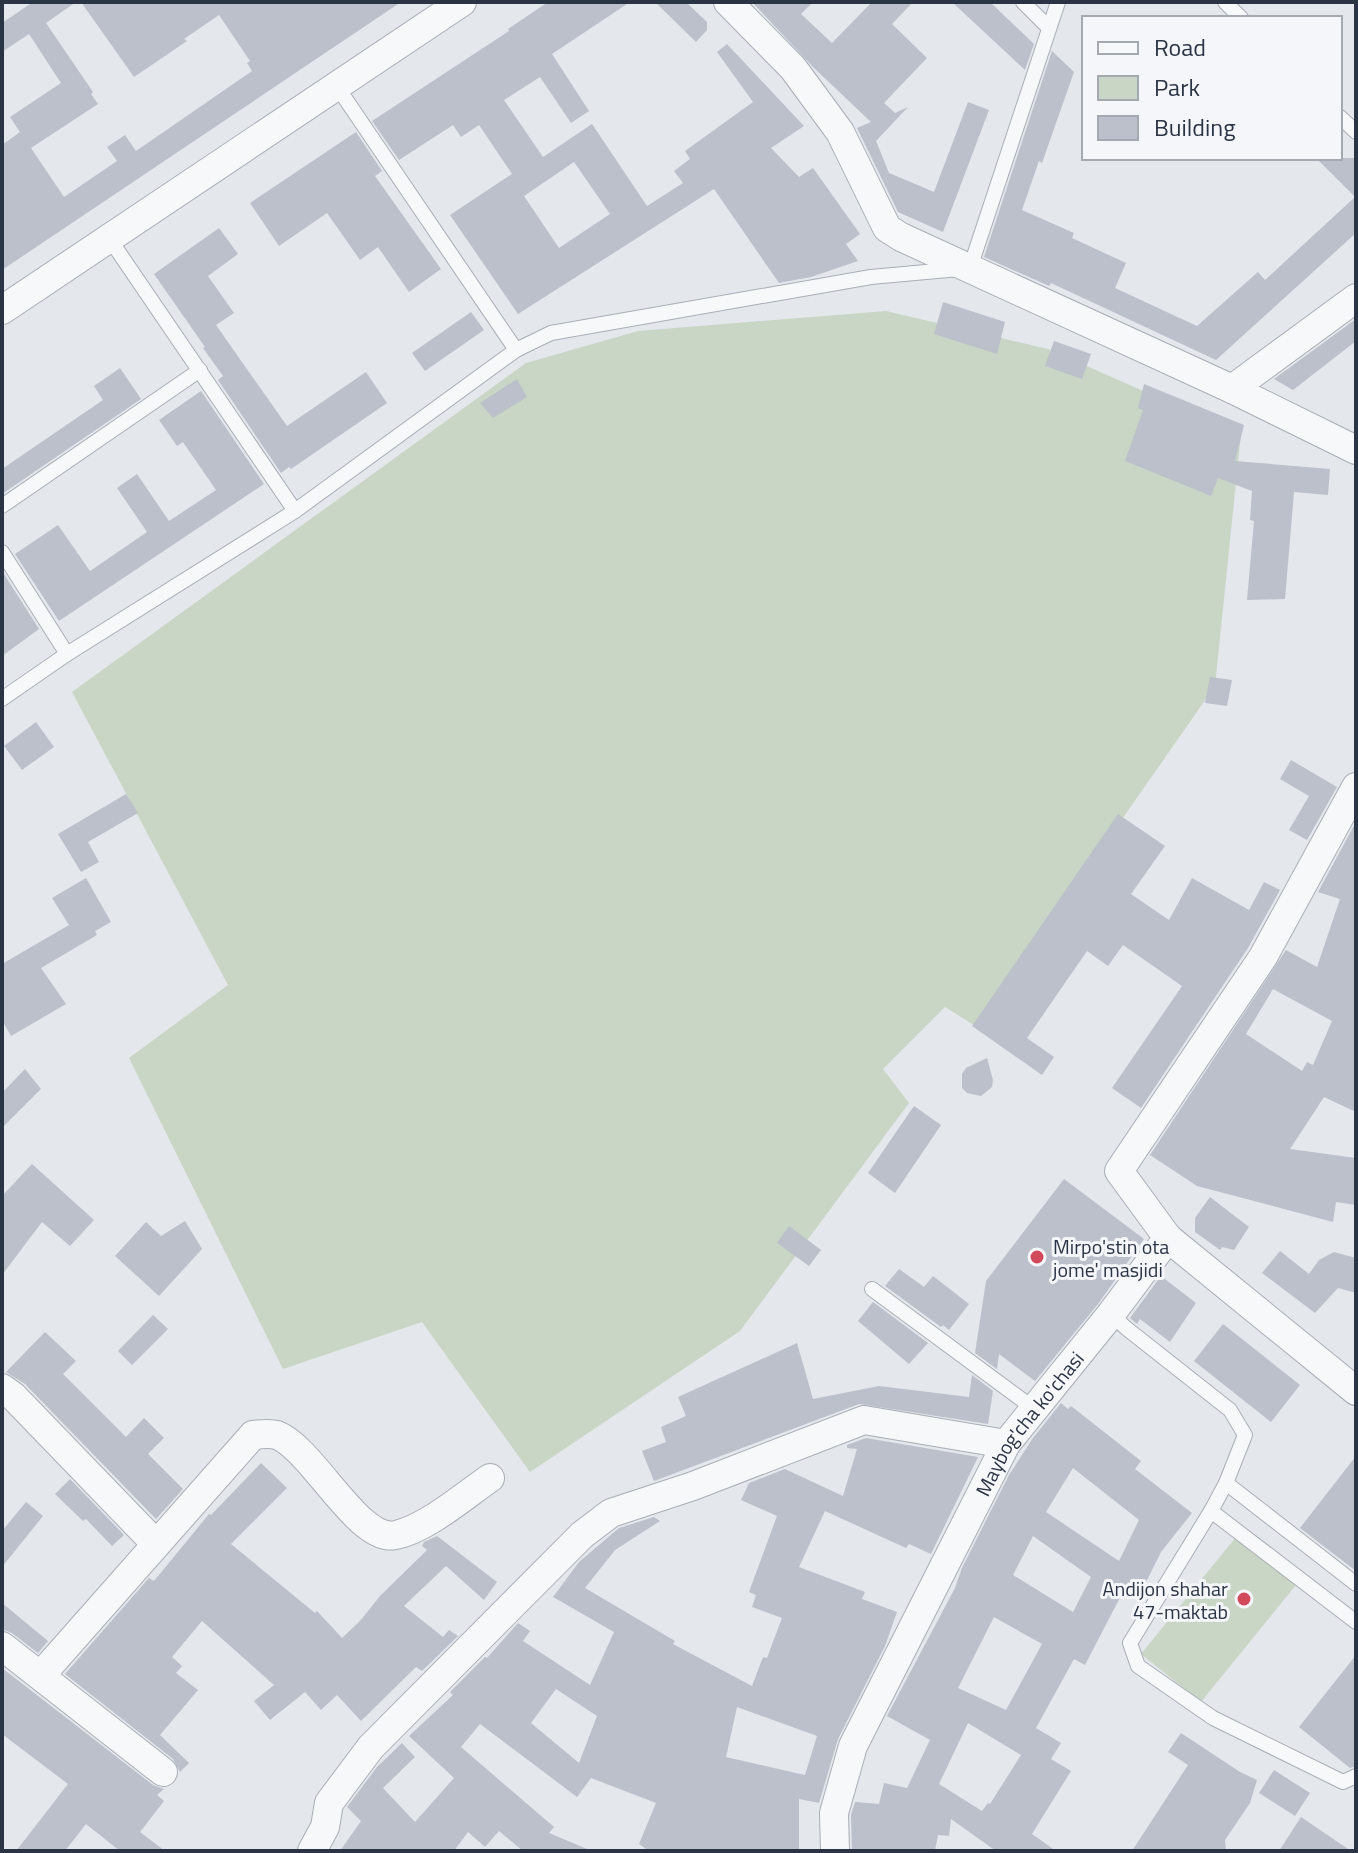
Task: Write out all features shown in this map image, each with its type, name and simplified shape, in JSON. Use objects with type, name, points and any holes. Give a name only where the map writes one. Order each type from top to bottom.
[{"type":"street","points":[[2,310],[462,2]]},
{"type":"street","points":[[728,2],[793,68],[840,132],[887,228],[1356,450]]},
{"type":"street","points":[[1232,389],[1356,298]]},
{"type":"street","points":[[1356,787],[1263,957],[1119,1171],[1168,1238],[1356,1391]]},
{"type":"street","name":"Maybog'cha ko'chasi","points":[[835,1851],[834,1813],[853,1746],[1006,1444],[1168,1238]]},
{"type":"street","points":[[2,1388],[156,1544]]},
{"type":"street","points":[[312,1851],[325,1827],[329,1803],[371,1747],[582,1535],[611,1513],[693,1486],[864,1420],[1006,1444]]},
{"type":"street","points":[[41,1675],[253,1435],[274,1434],[291,1442],[367,1527],[391,1537],[411,1531],[490,1478]]},
{"type":"street","points":[[2,1646],[163,1772]]},
{"type":"lane","points":[[1023,2],[1049,28]]},
{"type":"lane","points":[[2,699],[67,654],[295,511],[516,350],[551,333],[871,277],[970,268],[1058,2]]},
{"type":"lane","points":[[336,85],[516,350]]},
{"type":"lane","points":[[109,238],[295,511]]},
{"type":"lane","points":[[2,506],[200,370]]},
{"type":"lane","points":[[2,552],[67,654]]},
{"type":"lane","points":[[872,1289],[1033,1408]]},
{"type":"lane","points":[[1111,1314],[1230,1410],[1245,1435],[1211,1511],[1130,1643],[1138,1666],[1213,1718],[1343,1782],[1356,1776]]},
{"type":"lane","points":[[1226,1483],[1356,1584]]},
{"type":"lane","points":[[1211,1511],[1356,1622]]},
{"type":"green space","points":[[886,311],[1048,349],[1241,434],[1215,686],[977,1027],[945,1007],[883,1069],[909,1103],[740,1331],[530,1472],[422,1322],[283,1369],[129,1058],[228,985],[72,692],[526,363],[638,331]]},
{"type":"green space","points":[[1236,1537],[1296,1585],[1201,1702],[1141,1654]]},
{"type":"building","points":[[33,2],[76,2],[46,23],[98,104],[31,148],[64,197],[117,161],[107,147],[125,135],[136,151],[252,71],[247,63],[250,61],[219,15],[134,77],[81,2],[401,2],[2,270],[2,145],[20,132],[10,117],[61,83],[29,34],[2,52],[2,23]]},
{"type":"building","points":[[548,2],[630,2],[552,54],[589,111],[571,123],[540,77],[504,100],[543,157],[592,124],[647,206],[683,183],[674,171],[690,159],[685,151],[753,102],[717,52],[727,44],[804,126],[771,148],[799,177],[813,168],[860,234],[846,244],[858,261],[811,277],[779,283],[714,189],[518,314],[450,215],[512,174],[479,125],[461,137],[453,125],[399,160],[372,121]],"holes":[[[574,162],[610,214],[559,248],[524,196]]]},
{"type":"building","points":[[655,2],[686,2],[707,22],[707,30],[696,42]]},
{"type":"building","points":[[752,2],[813,2],[801,14],[832,43],[872,2],[913,2],[892,24],[927,58],[884,103],[895,113],[908,107],[876,141],[889,173],[934,192],[968,102],[989,110],[943,232],[898,212],[857,128],[871,122],[814,68]]},
{"type":"building","points":[[952,2],[990,2],[1034,44],[1025,70]]},
{"type":"building","points":[[1052,51],[1074,72],[1022,210],[1074,233],[1072,238],[1126,263],[1115,288],[1197,326],[1258,272],[1265,280],[1355,197],[1318,160],[1356,158],[1356,233],[1216,360],[1051,283],[1049,286],[984,257]]},
{"type":"building","points":[[356,132],[382,171],[375,176],[441,269],[409,292],[378,247],[360,260],[327,213],[279,246],[250,203]]},
{"type":"building","points":[[219,228],[238,254],[208,276],[234,313],[216,325],[287,426],[366,372],[387,403],[281,473],[218,380],[223,376],[205,347],[154,274]]},
{"type":"building","points":[[943,302],[1005,322],[997,354],[934,334]]},
{"type":"building","points":[[471,312],[484,330],[425,371],[412,353]]},
{"type":"building","points":[[1356,319],[1356,341],[1293,390],[1274,379]]},
{"type":"building","points":[[1054,341],[1091,354],[1082,379],[1045,366]]},
{"type":"building","points":[[120,368],[141,399],[2,494],[2,469],[103,400],[94,386]]},
{"type":"building","points":[[517,379],[527,397],[493,418],[480,403]]},
{"type":"building","points":[[1144,384],[1244,425],[1235,461],[1330,469],[1328,495],[1294,492],[1285,599],[1247,600],[1254,521],[1250,520],[1252,491],[1218,478],[1211,496],[1125,461],[1143,410],[1138,408]]},
{"type":"building","points":[[201,391],[264,484],[59,621],[15,554],[58,525],[90,571],[147,532],[117,488],[137,474],[169,521],[216,490],[183,442],[177,446],[159,420]]},
{"type":"building","points":[[2,571],[39,629],[2,656]]},
{"type":"building","points":[[1210,677],[1232,680],[1227,706],[1205,703]]},
{"type":"building","points":[[36,722],[54,747],[22,770],[4,746]]},
{"type":"building","points":[[1291,760],[1337,787],[1307,840],[1289,830],[1309,796],[1280,779]]},
{"type":"building","points":[[126,794],[138,813],[88,842],[99,862],[81,872],[58,834]]},
{"type":"building","points":[[1118,814],[1165,846],[1131,894],[1169,920],[1192,878],[1249,910],[1264,882],[1280,890],[1248,948],[1141,1108],[1112,1088],[1182,986],[1123,945],[1108,966],[1087,951],[1027,1038],[1054,1057],[1042,1075],[972,1026]]},
{"type":"building","points":[[1356,822],[1356,1112],[1324,1097],[1290,1149],[1356,1158],[1356,1205],[1336,1202],[1333,1222],[1197,1186],[1150,1155],[1286,950],[1317,967],[1340,899],[1318,892]],"holes":[[[1273,989],[1332,1021],[1313,1065],[1307,1062],[1302,1071],[1246,1034]]]},
{"type":"building","points":[[86,878],[111,922],[95,931],[97,935],[41,968],[66,1004],[11,1036],[2,1020],[2,964],[69,925],[52,898]]},
{"type":"building","points":[[987,1058],[992,1087],[981,1096],[967,1093],[962,1088],[962,1074],[966,1068]]},
{"type":"building","points":[[25,1069],[41,1089],[2,1128],[2,1093]]},
{"type":"building","points":[[914,1106],[941,1125],[895,1193],[868,1173]]},
{"type":"building","points":[[32,1164],[94,1220],[70,1246],[42,1222],[2,1275],[2,1196]]},
{"type":"building","points":[[1064,1179],[1144,1239],[1098,1304],[1035,1381],[999,1354],[997,1369],[975,1353],[986,1281]]},
{"type":"building","points":[[1210,1197],[1249,1227],[1234,1250],[1222,1247],[1220,1250],[1195,1232],[1195,1218]]},
{"type":"building","points":[[185,1221],[202,1249],[159,1296],[115,1256],[146,1222],[161,1236]]},
{"type":"building","points":[[789,1226],[821,1250],[809,1266],[777,1243]]},
{"type":"building","points":[[1280,1251],[1309,1274],[1319,1260],[1334,1252],[1356,1258],[1356,1293],[1338,1288],[1315,1313],[1262,1273]]},
{"type":"building","points":[[899,1269],[924,1287],[933,1276],[969,1304],[949,1330],[885,1286]]},
{"type":"building","points":[[1161,1276],[1196,1303],[1170,1342],[1140,1319],[1137,1324],[1130,1318]]},
{"type":"building","points":[[873,1302],[928,1343],[909,1364],[858,1321]]},
{"type":"building","points":[[153,1315],[168,1329],[132,1365],[118,1351]]},
{"type":"building","points":[[1223,1324],[1300,1385],[1271,1422],[1194,1361]]},
{"type":"building","points":[[45,1332],[76,1361],[63,1374],[126,1437],[144,1418],[164,1438],[148,1454],[183,1489],[156,1519],[25,1384],[6,1372]]},
{"type":"building","points":[[797,1343],[813,1399],[879,1386],[969,1397],[972,1375],[993,1391],[988,1424],[859,1404],[654,1481],[642,1451],[666,1442],[661,1427],[686,1416],[678,1397]]},
{"type":"building","points":[[1061,1403],[1068,1409],[1071,1406],[1141,1461],[1135,1469],[1192,1513],[1161,1552],[1142,1590],[1128,1582],[1085,1665],[1074,1659],[1036,1728],[1061,1743],[1051,1759],[1071,1771],[1032,1834],[1056,1851],[996,1851],[951,1819],[949,1836],[938,1835],[935,1851],[852,1851],[851,1815],[855,1802],[879,1804],[884,1783],[907,1788],[930,1740],[887,1716],[955,1588],[1009,1475]],"holes":[[[1073,1468],[1139,1520],[1119,1561],[1046,1512]],[[1033,1536],[1091,1577],[1073,1612],[1013,1575]],[[994,1617],[1042,1644],[1006,1710],[958,1688]],[[968,1723],[1021,1755],[990,1804],[982,1811],[939,1784]]]},
{"type":"building","points":[[866,1438],[978,1457],[931,1554],[909,1544],[906,1548],[825,1511],[799,1567],[865,1592],[862,1599],[897,1612],[885,1646],[838,1739],[819,1803],[799,1799],[799,1851],[649,1851],[639,1844],[656,1803],[591,1778],[577,1797],[480,1724],[461,1747],[554,1827],[549,1833],[592,1851],[523,1851],[499,1831],[485,1847],[468,1832],[454,1851],[340,1851],[361,1821],[347,1807],[377,1767],[402,1743],[415,1757],[383,1788],[415,1822],[454,1778],[409,1736],[453,1695],[450,1692],[487,1658],[518,1623],[530,1631],[523,1641],[590,1685],[614,1632],[553,1597],[579,1562],[619,1528],[654,1517],[660,1521],[615,1550],[585,1588],[675,1641],[673,1644],[752,1686],[763,1657],[767,1658],[782,1618],[752,1607],[756,1595],[749,1592],[777,1516],[741,1500],[749,1483],[785,1469],[843,1496],[857,1449],[847,1448],[847,1445]],"holes":[[[556,1689],[597,1716],[579,1763],[531,1723]],[[737,1707],[817,1736],[805,1775],[726,1757]]]},
{"type":"building","points":[[1356,1456],[1356,1571],[1300,1528]]},
{"type":"building","points":[[261,1463],[287,1488],[231,1544],[315,1613],[317,1611],[342,1638],[427,1550],[422,1546],[424,1542],[437,1536],[497,1582],[484,1600],[446,1566],[404,1606],[443,1637],[449,1630],[458,1636],[422,1671],[416,1667],[361,1721],[337,1695],[321,1710],[305,1692],[270,1720],[254,1701],[274,1685],[202,1621],[172,1657],[182,1666],[176,1673],[198,1690],[160,1735],[189,1763],[180,1772],[173,1759],[65,1674],[149,1578],[154,1581],[209,1514]]},
{"type":"building","points":[[70,1479],[124,1535],[112,1546],[86,1519],[83,1521],[55,1494]]},
{"type":"building","points":[[26,1502],[43,1516],[2,1567],[2,1531]]},
{"type":"building","points":[[2,1603],[48,1641],[38,1653],[2,1629]]},
{"type":"building","points":[[1356,1655],[1356,1766],[1350,1768],[1299,1727]]},
{"type":"building","points":[[2,1668],[153,1785],[164,1789],[157,1795],[164,1801],[140,1832],[165,1851],[120,1851],[86,1824],[65,1851],[16,1851],[68,1784],[2,1734]]},
{"type":"building","points":[[1181,1733],[1257,1780],[1250,1803],[1225,1840],[1226,1851],[1132,1851],[1188,1765],[1168,1752]]},
{"type":"building","points":[[1274,1770],[1310,1793],[1295,1816],[1259,1793]]},
{"type":"building","points":[[1301,1817],[1351,1851],[1279,1851]]},
{"type":"place","name":"Mirpo'stin ota jome' masjidi","points":[[1037,1257]]},
{"type":"place","name":"Andijon shahar 47-maktab","points":[[1244,1599]]}]
